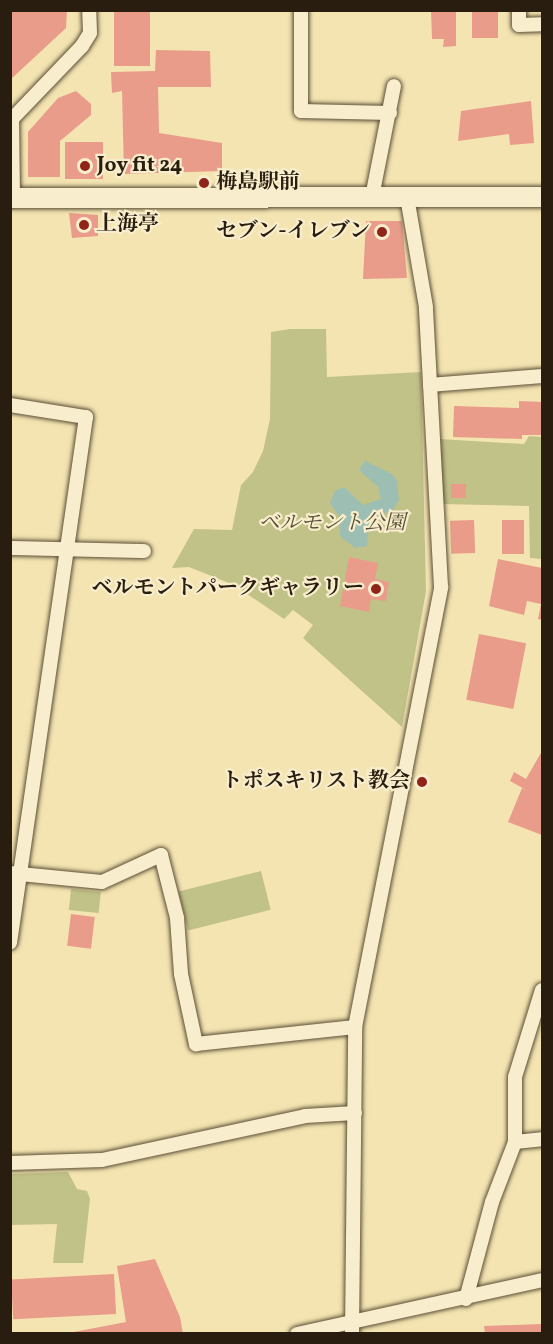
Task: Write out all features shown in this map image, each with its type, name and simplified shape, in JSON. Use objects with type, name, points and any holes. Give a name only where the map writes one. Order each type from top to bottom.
[{"type":"street","points":[[88,10],[90,33],[82,46],[12,119],[12,198],[543,197]]},
{"type":"street","points":[[301,10],[301,111],[390,112]]},
{"type":"street","points":[[519,10],[519,25],[543,24]]},
{"type":"street","points":[[372,197],[394,86]]},
{"type":"street","points":[[352,1329],[355,1027],[441,587],[426,307],[407,197]]},
{"type":"street","points":[[430,385],[543,375]]},
{"type":"street","points":[[10,405],[86,417],[16,875],[10,943]]},
{"type":"street","points":[[10,548],[144,551]]},
{"type":"street","points":[[16,875],[102,882],[161,855],[177,918],[181,974],[196,1044],[355,1027]]},
{"type":"street","points":[[466,1299],[492,1202],[515,1142],[515,1077],[543,990]]},
{"type":"street","points":[[10,1163],[102,1161],[305,1116],[355,1113]]},
{"type":"street","points":[[515,1142],[543,1139]]},
{"type":"street","points":[[297,1334],[352,1329],[543,1280]]},
{"type":"green space","name":"ベルモント公園","points":[[290,329],[326,329],[327,377],[421,372],[426,591],[402,727],[303,638],[313,625],[293,610],[284,619],[234,585],[189,567],[172,568],[194,529],[232,530],[241,485],[253,472],[263,451],[270,419],[271,332]]},
{"type":"green space","name":"ベルモント公園","points":[[529,436],[542,437],[542,559],[530,558],[529,506],[442,504],[439,439],[524,444]]},
{"type":"green space","points":[[261,871],[271,910],[188,930],[179,892]]},
{"type":"green space","points":[[71,889],[101,892],[99,913],[69,910]]},
{"type":"green space","points":[[68,1172],[77,1189],[87,1191],[90,1199],[83,1263],[53,1263],[57,1224],[11,1225],[11,1174]]},
{"type":"water","points":[[365,461],[392,474],[397,481],[399,500],[393,510],[370,519],[367,546],[355,548],[340,536],[339,516],[330,503],[335,491],[344,487],[363,505],[381,499],[378,487],[359,470]]},
{"type":"building","points":[[10,10],[67,10],[66,28],[10,80]]},
{"type":"building","points":[[114,10],[150,10],[150,66],[114,66]]},
{"type":"building","points":[[431,10],[456,10],[456,46],[443,47],[444,39],[432,39]]},
{"type":"building","points":[[472,10],[498,10],[498,38],[472,38]]},
{"type":"building","points":[[156,50],[210,51],[211,87],[158,87],[159,133],[222,143],[222,171],[124,174],[122,91],[112,93],[111,72],[155,71]]},
{"type":"building","points":[[76,91],[91,104],[91,115],[60,141],[60,177],[28,177],[28,132],[58,98]]},
{"type":"building","points":[[531,101],[534,143],[510,145],[509,134],[458,141],[461,111]]},
{"type":"building","points":[[65,142],[103,142],[103,179],[65,179]]},
{"type":"building","name":"上海亭","points":[[69,213],[98,215],[98,236],[72,238]]},
{"type":"building","points":[[366,221],[402,221],[407,278],[363,279]]},
{"type":"building","points":[[519,401],[542,402],[542,435],[522,435],[522,439],[453,437],[454,406],[519,408]]},
{"type":"building","points":[[451,484],[466,484],[466,498],[451,498]]},
{"type":"building","points":[[474,520],[475,553],[451,554],[450,521]]},
{"type":"building","points":[[502,520],[524,520],[524,554],[502,554]]},
{"type":"building","points":[[349,557],[378,563],[375,579],[389,582],[386,601],[371,599],[369,612],[340,606]]},
{"type":"building","points":[[498,559],[542,568],[542,620],[538,619],[541,604],[527,601],[524,615],[489,606]]},
{"type":"building","points":[[479,634],[526,643],[513,709],[466,700]]},
{"type":"building","points":[[542,751],[542,835],[508,822],[522,788],[528,791],[510,781],[514,772],[526,779]]},
{"type":"building","points":[[71,914],[95,917],[91,949],[67,946]]},
{"type":"building","points":[[155,1259],[180,1317],[183,1334],[63,1334],[126,1322],[117,1266]]},
{"type":"building","points":[[114,1274],[116,1314],[13,1319],[11,1279]]},
{"type":"building","points":[[542,1324],[542,1334],[485,1334],[484,1326]]},
{"type":"place","name":"Joy fit 24","points":[[85,166]]},
{"type":"place","name":"梅島駅前","points":[[204,183]]},
{"type":"place","name":"上海亭","points":[[84,225]]},
{"type":"place","name":"セブン-イレブン","points":[[382,232]]},
{"type":"place","name":"ベルモントパークギャラリー","points":[[376,589]]},
{"type":"place","name":"トポスキリスト教会","points":[[422,782]]}]
